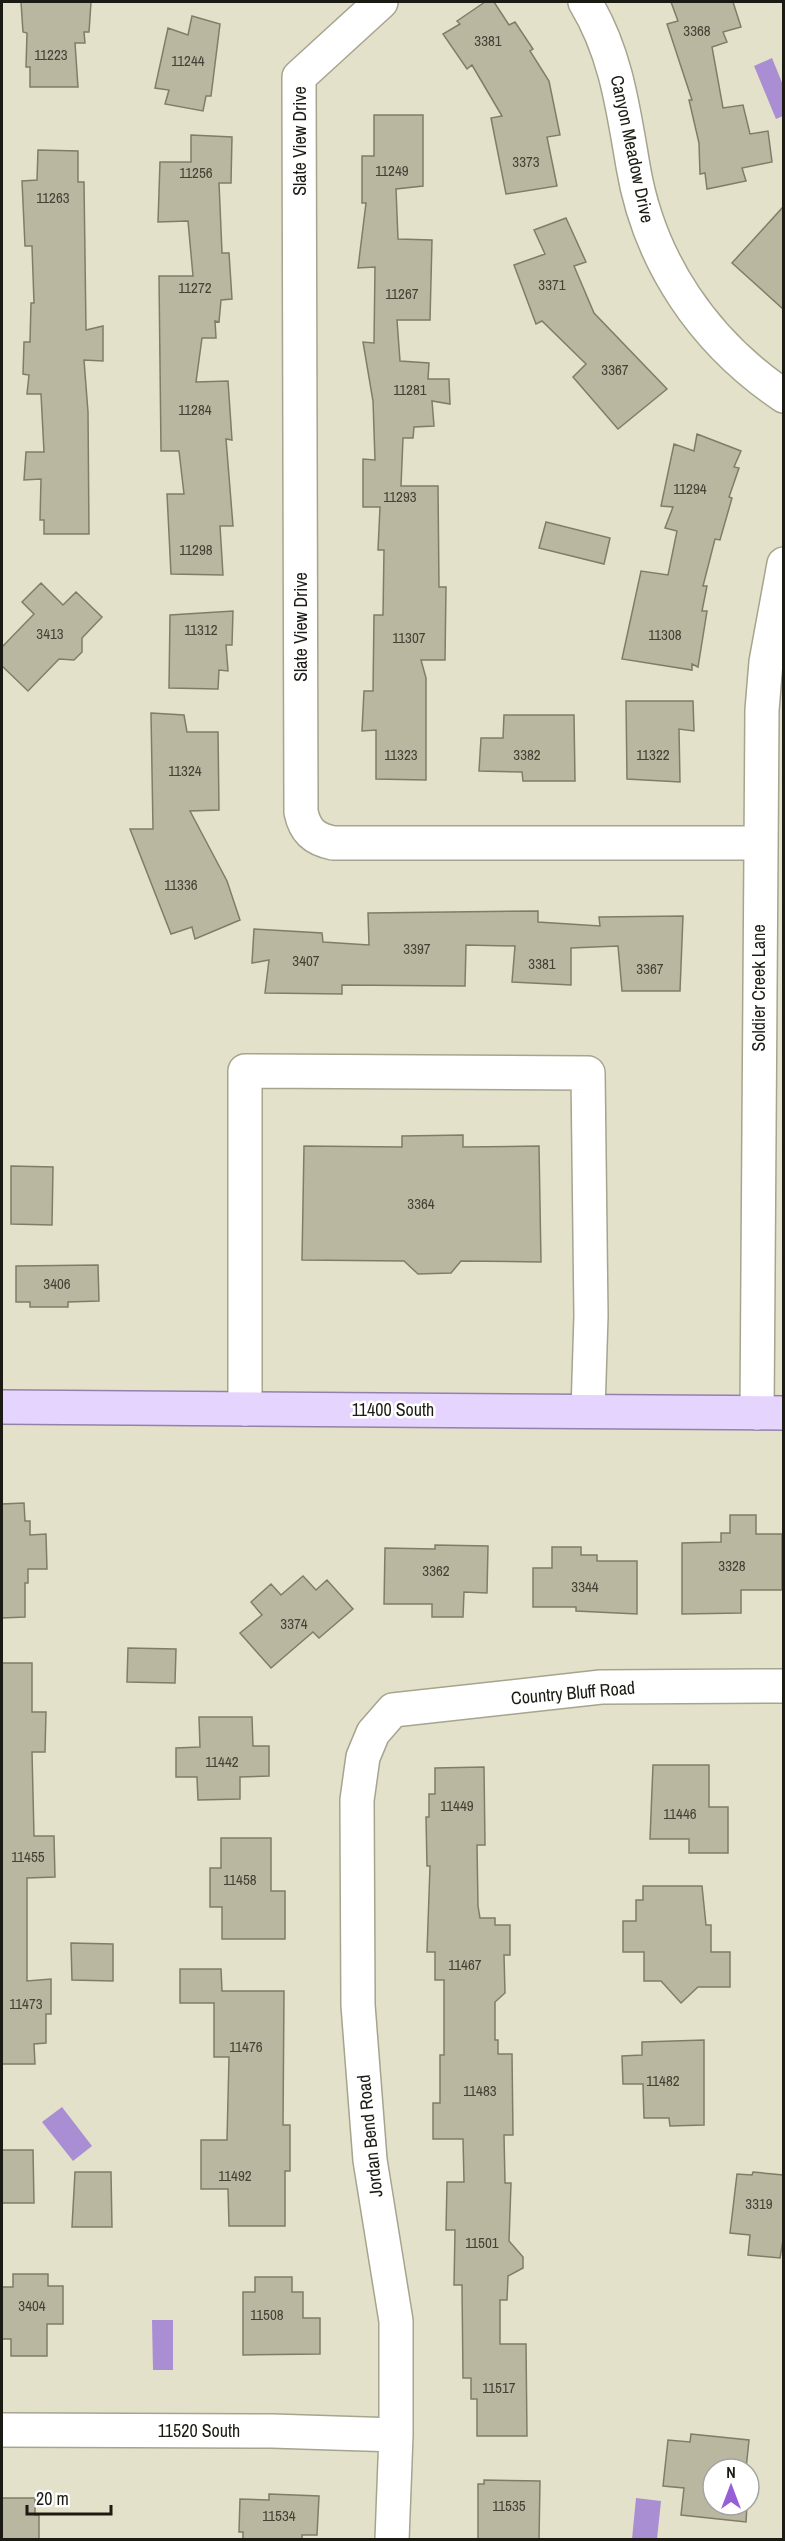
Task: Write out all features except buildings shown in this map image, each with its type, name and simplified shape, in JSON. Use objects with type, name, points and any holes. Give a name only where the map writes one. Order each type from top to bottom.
[{"type":"main road","name":"11400 South","points":[[2,1407],[770,1413]]},
{"type":"street","name":"Slate View Drive","points":[[381,2],[299,77],[301,812],[304,824],[311,834],[321,841],[333,843],[760,843]]},
{"type":"street","name":"Canyon Meadow Drive","points":[[585,2],[601,33],[619,84],[639,197],[660,254],[690,308],[710,332],[754,376],[783,396]]},
{"type":"street","name":"Soldier Creek Lane","points":[[770,1413],[760,843],[763,701],[773,615],[783,564]]},
{"type":"street","points":[[245,1409],[245,1071],[588,1073],[591,1316],[588,1411]]},
{"type":"street","name":"Country Bluff Road","points":[[373,1733],[393,1710],[601,1687],[783,1686]]},
{"type":"street","name":"Jordan Bend Road","points":[[373,1733],[363,1757],[357,1800],[358,2005],[370,2160],[396,2321],[396,2435],[392,2540]]},
{"type":"street","name":"11520 South","points":[[2,2430],[272,2431],[396,2435]]},
{"type":"shaded area","points":[[772,58],[783,85],[783,116],[776,119],[754,66]]},
{"type":"shaded area","points":[[62,2107],[92,2146],[73,2161],[42,2122]]},
{"type":"shaded area","points":[[152,2320],[173,2320],[173,2370],[153,2370]]},
{"type":"shaded area","points":[[636,2498],[661,2501],[657,2539],[632,2539]]}]
